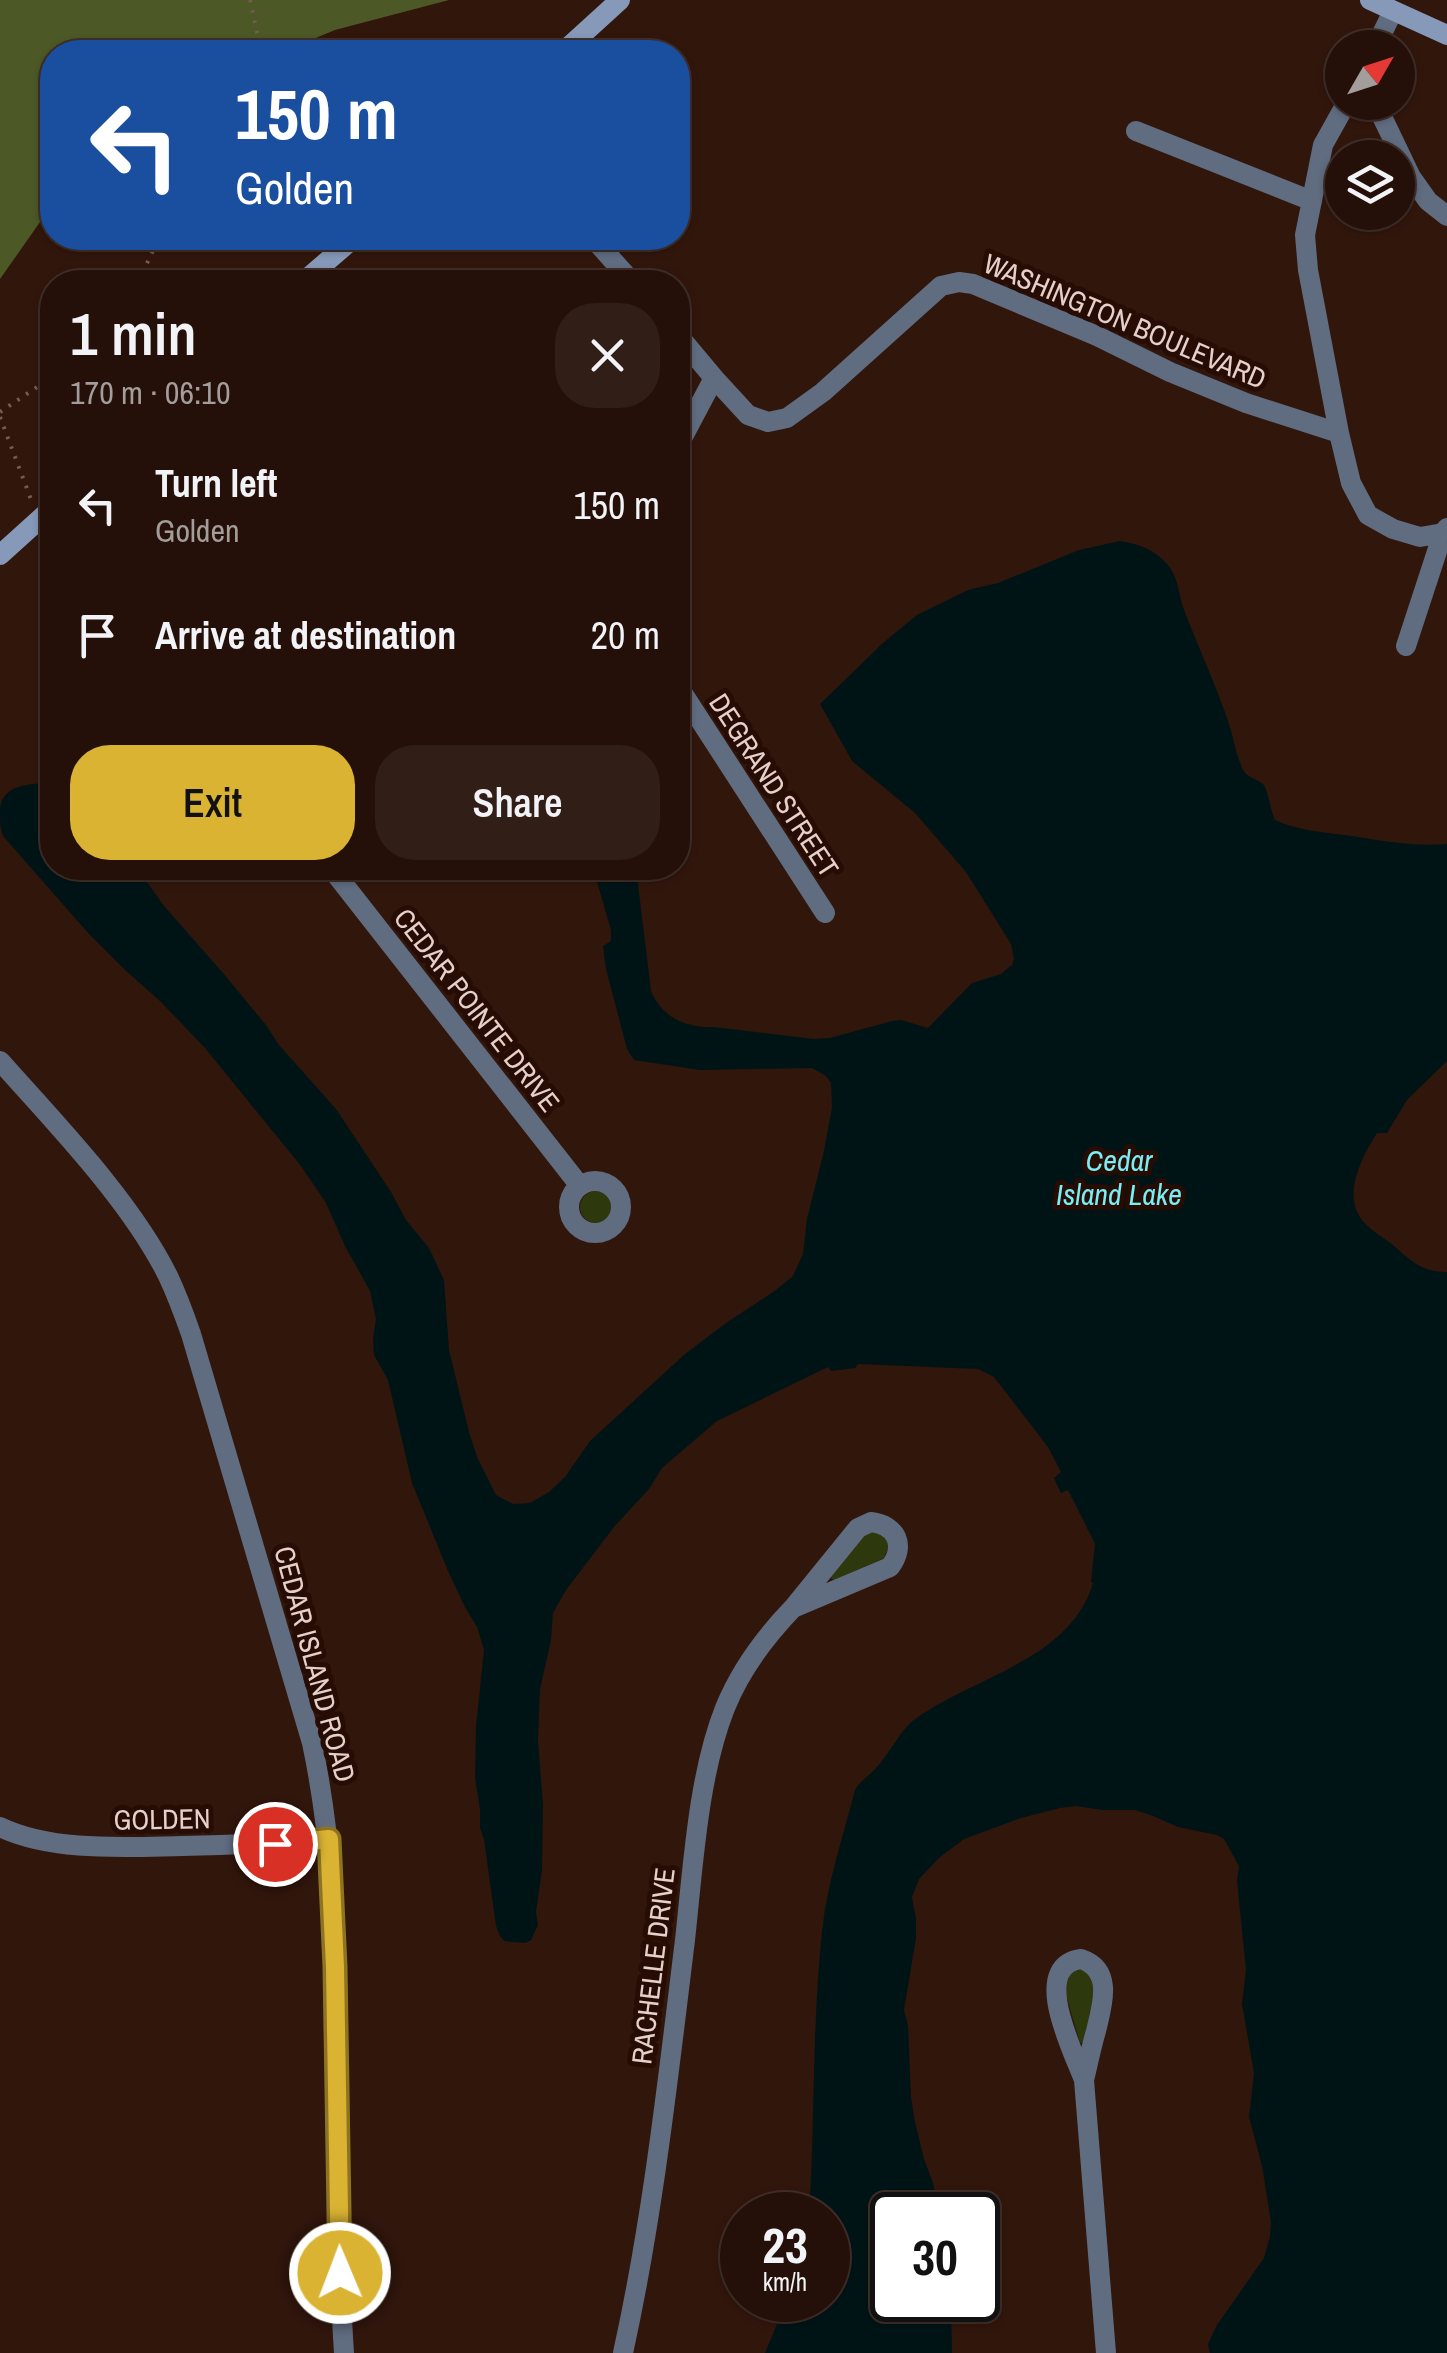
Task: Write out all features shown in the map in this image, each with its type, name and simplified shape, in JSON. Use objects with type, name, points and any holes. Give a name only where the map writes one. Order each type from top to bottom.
[{"type":"street","points":[[575,40],[620,0]]},
{"type":"street","points":[[1370,0],[1447,35]]},
{"type":"street","points":[[1384,30],[1393,11]]},
{"type":"street","points":[[1337,120],[1323,146],[1305,235],[1338,433],[1351,483],[1368,515],[1393,529],[1420,537],[1445,530]]},
{"type":"street","points":[[1384,120],[1411,177],[1428,201],[1447,216]]},
{"type":"street","points":[[1136,131],[1312,201]]},
{"type":"street","points":[[317,270],[340,250]]},
{"type":"street","points":[[604,250],[621,270]]},
{"type":"street","name":"WASHINGTON BOULEVARD","points":[[714,378],[748,415],[768,422],[787,418],[823,392],[941,286],[959,282],[973,284],[1097,336],[1170,372],[1338,433]]},
{"type":"street","points":[[690,349],[714,378],[690,423]]},
{"type":"street","points":[[0,555],[40,528]]},
{"type":"street","points":[[1406,646],[1445,530]]},
{"type":"street","name":"DEGRAND STREET","points":[[690,705],[825,914]]},
{"type":"street","name":"CEDAR POINTE DRIVE","points":[[340,880],[580,1186]]},
{"type":"street","name":"CEDAR ISLAND ROAD","points":[[0,1062],[70,1140],[132,1218],[178,1297],[301,1704],[329,1839],[344,2353]]},
{"type":"street","name":"RACHELLE DRIVE","points":[[623,2353],[642,2259],[708,1771],[721,1720],[761,1646],[858,1528],[878,1522],[896,1534],[899,1548],[890,1567],[793,1608]]},
{"type":"street","name":"GOLDEN","points":[[0,1827],[18,1836],[98,1848],[329,1839]]},
{"type":"street","points":[[1084,2080],[1104,1990],[1092,1963],[1076,1959],[1060,1973],[1056,1994],[1084,2080],[1106,2353]]},
{"type":"path","points":[[250,0],[257,40]]},
{"type":"path","points":[[40,386],[0,414],[40,504]]},
{"type":"green space","points":[[0,0],[449,0],[311,40],[40,40],[40,222],[0,279]]},
{"type":"green space","points":[[596,1191],[607,1196],[612,1207],[607,1218],[596,1223],[585,1218],[580,1207],[585,1196]]},
{"type":"green space","points":[[876,1531],[889,1546],[884,1558],[832,1579],[830,1576],[864,1535]]},
{"type":"green space","points":[[1081,1969],[1090,1974],[1095,1995],[1080,2043],[1064,1988],[1071,1972]]},
{"type":"water","name":"Cedar Island Lake","points":[[1120,541],[1151,551],[1171,569],[1243,769],[1265,787],[1275,820],[1309,830],[1383,841],[1447,844],[1447,1061],[1407,1100],[1387,1133],[1377,1133],[1360,1164],[1354,1199],[1356,1210],[1373,1231],[1417,1264],[1447,1272],[1447,2353],[1210,2353],[1208,2344],[1217,2325],[1264,2258],[1271,2222],[1249,2117],[1254,2073],[1242,2004],[1246,1970],[1237,1881],[1239,1866],[1224,1839],[1217,1835],[1178,1827],[1135,1810],[1076,1806],[1021,1818],[964,1839],[919,1879],[912,1897],[916,1938],[904,2010],[915,2122],[935,2192],[870,2192],[870,2322],[951,2322],[952,2353],[765,2353],[778,2322],[850,2322],[850,2192],[810,2192],[822,1932],[855,1790],[914,1720],[1041,1649],[1081,1610],[1093,1583],[1095,1544],[1068,1490],[1061,1493],[1054,1478],[1061,1472],[1048,1447],[994,1377],[978,1369],[858,1364],[855,1368],[831,1371],[828,1367],[717,1421],[662,1468],[566,1590],[553,1613],[540,1689],[538,1740],[543,1805],[538,1925],[531,1940],[525,1943],[504,1941],[496,1926],[475,1778],[484,1650],[412,1483],[388,1380],[374,1355],[376,1319],[370,1291],[326,1203],[301,1166],[205,1048],[89,934],[42,880],[146,880],[336,1109],[406,1220],[429,1248],[444,1280],[449,1350],[477,1457],[496,1495],[513,1504],[530,1503],[565,1477],[590,1441],[685,1354],[793,1276],[803,1254],[832,1107],[831,1083],[812,1068],[700,1070],[634,1060],[627,1049],[606,969],[603,946],[611,941],[611,930],[596,880],[637,880],[651,991],[661,1008],[676,1019],[693,1025],[814,1039],[901,1020],[928,1028],[972,983],[1001,974],[1012,965],[1011,944],[966,872],[915,813],[852,761],[820,704],[917,615],[968,590],[998,583],[1079,550]]},
{"type":"water","name":"Cedar Island Lake","points":[[40,784],[40,878],[3,836],[2,802],[18,787]]},
{"type":"route","points":[[275,1844],[329,1839],[340,2273]]}]
